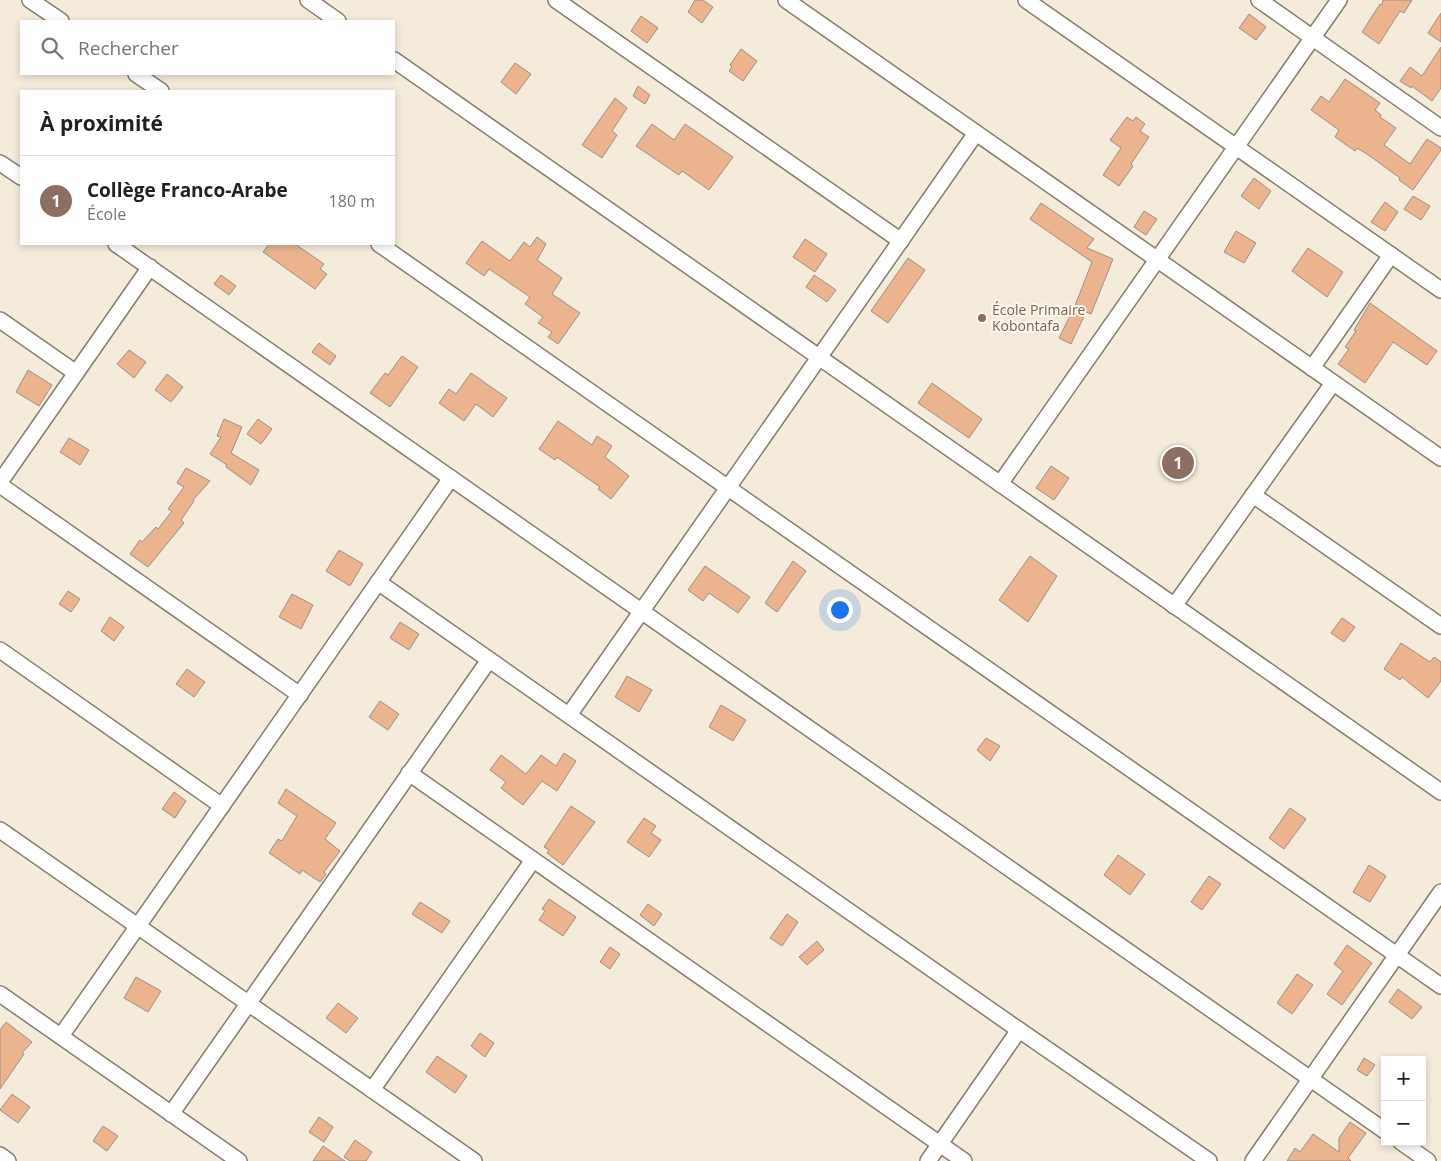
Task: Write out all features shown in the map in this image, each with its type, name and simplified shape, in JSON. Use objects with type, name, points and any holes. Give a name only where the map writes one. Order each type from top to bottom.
[{"type":"street","points":[[30,0],[60,20]]},
{"type":"street","points":[[308,0],[337,20]]},
{"type":"street","points":[[556,0],[901,241]]},
{"type":"street","points":[[786,0],[1441,458]]},
{"type":"street","points":[[1026,0],[1441,290]]},
{"type":"street","points":[[1259,0],[1441,128]]},
{"type":"street","points":[[1000,484],[1339,0]]},
{"type":"street","points":[[395,61],[1441,792]]},
{"type":"street","points":[[137,75],[160,90]]},
{"type":"street","points":[[569,715],[976,133]]},
{"type":"street","points":[[0,162],[20,176]]},
{"type":"street","points":[[117,245],[1381,1128]]},
{"type":"street","points":[[380,245],[1441,986]]},
{"type":"street","points":[[1312,368],[1391,255]]},
{"type":"street","points":[[150,267],[0,484],[300,695]]},
{"type":"street","points":[[0,320],[76,373]]},
{"type":"street","points":[[1174,606],[1333,383]]},
{"type":"street","points":[[61,1036],[451,478]]},
{"type":"street","points":[[1253,495],[1441,626]]},
{"type":"street","points":[[378,582],[1209,1161]]},
{"type":"street","points":[[0,650],[222,806]]},
{"type":"street","points":[[172,1114],[489,660]]},
{"type":"street","points":[[410,773],[964,1161]]},
{"type":"street","points":[[0,830],[474,1161]]},
{"type":"street","points":[[372,1090],[533,860]]},
{"type":"street","points":[[1253,1161],[1441,892]]},
{"type":"street","points":[[0,994],[239,1161]]},
{"type":"street","points":[[928,1161],[1019,1030]]},
{"type":"street","points":[[1407,1146],[1428,1161]]},
{"type":"street","points":[[0,1155],[8,1161]]},
{"type":"building","points":[[695,0],[703,0],[713,7],[702,23],[688,12]]},
{"type":"building","points":[[1383,0],[1412,0],[1404,13],[1400,11],[1379,44],[1362,32],[1380,4],[1382,5]]},
{"type":"building","points":[[1441,13],[1441,42],[1428,33]]},
{"type":"building","points":[[1249,14],[1266,27],[1256,40],[1239,28]]},
{"type":"building","points":[[641,16],[658,28],[647,43],[631,31]]},
{"type":"building","points":[[1441,47],[1441,88],[1432,101],[1412,86],[1411,88],[1400,81],[1410,67],[1422,76]]},
{"type":"building","points":[[741,49],[757,61],[743,81],[729,71],[732,67],[730,65]]},
{"type":"building","points":[[515,63],[531,74],[516,94],[501,82]]},
{"type":"building","points":[[1345,79],[1380,103],[1375,110],[1381,115],[1380,117],[1396,128],[1384,145],[1410,164],[1427,139],[1441,148],[1413,190],[1367,154],[1357,148],[1355,151],[1335,137],[1339,130],[1311,110],[1321,96],[1329,102]]},
{"type":"building","points":[[638,86],[650,95],[645,104],[633,96]]},
{"type":"building","points":[[615,98],[627,108],[612,131],[617,135],[602,158],[582,145]]},
{"type":"building","points":[[1127,117],[1133,121],[1136,117],[1145,124],[1140,131],[1149,137],[1119,186],[1103,175],[1121,148],[1110,140]]},
{"type":"building","points":[[652,124],[674,140],[685,124],[733,157],[709,190],[682,171],[679,175],[636,146]]},
{"type":"building","points":[[1254,178],[1271,191],[1259,209],[1241,196]]},
{"type":"building","points":[[1413,196],[1430,206],[1421,220],[1404,209]]},
{"type":"building","points":[[1385,202],[1398,212],[1385,231],[1371,222]]},
{"type":"building","points":[[1041,203],[1094,239],[1087,248],[1113,259],[1091,314],[1086,312],[1071,344],[1059,338],[1074,308],[1092,262],[1030,219]]},
{"type":"building","points":[[1144,211],[1157,219],[1146,235],[1134,227]]},
{"type":"building","points":[[1236,231],[1256,243],[1244,263],[1224,252]]},
{"type":"building","points":[[537,237],[546,244],[537,260],[562,278],[552,294],[580,313],[558,344],[548,337],[552,332],[538,323],[543,317],[525,304],[530,297],[489,269],[484,276],[466,263],[482,241],[510,261],[524,242],[530,247]]},
{"type":"building","points":[[805,239],[827,254],[815,272],[793,257]]},
{"type":"building","points":[[268,245],[296,245],[324,264],[320,269],[327,274],[315,289],[263,252]]},
{"type":"building","points":[[1308,248],[1343,272],[1327,297],[1292,271]]},
{"type":"building","points":[[908,258],[925,270],[888,323],[871,311]]},
{"type":"building","points":[[221,275],[236,286],[229,295],[214,284]]},
{"type":"building","points":[[814,275],[836,290],[827,302],[806,287]]},
{"type":"building","points":[[1370,303],[1437,351],[1427,365],[1393,342],[1365,383],[1338,364],[1349,349],[1345,347],[1356,331],[1354,330]]},
{"type":"building","points":[[319,343],[336,356],[330,365],[312,352]]},
{"type":"building","points":[[129,350],[146,362],[134,378],[117,364]]},
{"type":"building","points":[[402,356],[418,367],[390,407],[370,393],[385,373],[388,375]]},
{"type":"building","points":[[28,370],[52,385],[39,406],[16,392]]},
{"type":"building","points":[[471,373],[507,398],[493,417],[476,404],[464,421],[439,403],[449,389],[456,394]]},
{"type":"building","points":[[167,374],[183,387],[171,402],[155,390]]},
{"type":"building","points":[[932,383],[982,419],[969,438],[918,403]]},
{"type":"building","points":[[224,419],[242,427],[231,453],[259,470],[251,485],[210,454],[221,437],[217,436]]},
{"type":"building","points":[[258,419],[272,429],[261,444],[247,434]]},
{"type":"building","points":[[558,421],[592,445],[597,436],[612,446],[605,457],[629,476],[611,499],[598,489],[600,487],[557,457],[555,460],[539,449]]},
{"type":"building","points":[[69,438],[89,450],[80,465],[60,452]]},
{"type":"building","points":[[1051,466],[1069,478],[1054,500],[1036,488]]},
{"type":"building","points":[[186,468],[210,481],[193,500],[181,520],[184,523],[148,567],[130,554],[140,540],[142,542],[156,527],[158,529],[172,511],[168,509],[184,487],[177,483]]},
{"type":"building","points":[[339,550],[363,564],[350,586],[326,571]]},
{"type":"building","points":[[1030,556],[1057,576],[1028,622],[999,600]]},
{"type":"building","points":[[793,561],[806,571],[777,612],[765,603]]},
{"type":"building","points":[[705,566],[750,597],[738,613],[709,593],[703,601],[688,590]]},
{"type":"building","points":[[68,591],[80,599],[71,612],[59,604]]},
{"type":"building","points":[[292,594],[313,605],[301,629],[279,617]]},
{"type":"building","points":[[110,617],[124,627],[114,641],[101,631]]},
{"type":"building","points":[[1342,618],[1355,627],[1344,642],[1331,633]]},
{"type":"building","points":[[400,622],[419,634],[409,650],[390,638]]},
{"type":"building","points":[[1401,643],[1430,662],[1434,657],[1441,662],[1441,681],[1428,698],[1402,677],[1400,680],[1384,669]]},
{"type":"building","points":[[187,669],[205,682],[194,697],[176,684]]},
{"type":"building","points":[[627,676],[652,690],[639,712],[615,697]]},
{"type":"building","points":[[380,701],[399,714],[388,730],[369,717]]},
{"type":"building","points":[[721,705],[746,720],[733,741],[709,727]]},
{"type":"building","points":[[986,738],[1000,746],[990,761],[977,750]]},
{"type":"building","points":[[564,753],[576,761],[557,791],[542,781],[523,805],[501,788],[506,782],[490,770],[501,755],[526,774],[541,755],[556,766]]},
{"type":"building","points":[[286,789],[336,823],[325,839],[340,851],[324,872],[326,874],[320,882],[302,870],[300,874],[269,853],[278,839],[282,841],[297,816],[278,803]]},
{"type":"building","points":[[174,792],[186,801],[175,818],[162,809]]},
{"type":"building","points":[[571,806],[595,822],[563,865],[547,853],[549,850],[544,847]]},
{"type":"building","points":[[1290,808],[1306,819],[1284,849],[1269,838]]},
{"type":"building","points":[[644,818],[656,826],[651,833],[661,840],[649,857],[627,842]]},
{"type":"building","points":[[1118,855],[1145,874],[1130,895],[1104,875]]},
{"type":"building","points":[[1369,865],[1386,876],[1370,902],[1353,892]]},
{"type":"building","points":[[1209,876],[1221,884],[1202,910],[1191,902]]},
{"type":"building","points":[[549,899],[576,917],[563,936],[539,920],[545,911],[542,909]]},
{"type":"building","points":[[420,902],[450,921],[442,933],[412,914]]},
{"type":"building","points":[[648,904],[662,914],[654,926],[640,915]]},
{"type":"building","points":[[787,914],[798,922],[782,946],[770,938]]},
{"type":"building","points":[[817,941],[824,950],[807,965],[799,957]]},
{"type":"building","points":[[1347,945],[1372,963],[1342,1005],[1327,994],[1343,971],[1334,964]]},
{"type":"building","points":[[610,947],[620,954],[610,969],[600,962]]},
{"type":"building","points":[[1297,974],[1313,985],[1292,1014],[1277,1003]]},
{"type":"building","points":[[136,977],[161,991],[148,1012],[124,998]]},
{"type":"building","points":[[1398,989],[1422,1007],[1412,1019],[1389,1002]]},
{"type":"building","points":[[338,1003],[358,1018],[346,1033],[326,1018]]},
{"type":"building","points":[[6,1022],[32,1042],[22,1053],[24,1054],[0,1089],[0,1030]]},
{"type":"building","points":[[480,1033],[494,1043],[485,1057],[471,1046]]},
{"type":"building","points":[[437,1056],[467,1076],[455,1093],[426,1072]]},
{"type":"building","points":[[1364,1058],[1375,1065],[1367,1076],[1357,1070]]},
{"type":"building","points":[[12,1094],[30,1107],[18,1123],[0,1110]]},
{"type":"building","points":[[319,1117],[333,1127],[324,1142],[309,1132]]},
{"type":"building","points":[[1350,1122],[1366,1133],[1348,1158],[1351,1161],[1287,1161],[1295,1148],[1300,1152],[1313,1134],[1339,1152],[1339,1138]]},
{"type":"building","points":[[103,1126],[118,1136],[107,1151],[93,1141]]},
{"type":"building","points":[[355,1140],[372,1152],[366,1161],[350,1161],[344,1157]]},
{"type":"building","points":[[323,1146],[345,1161],[313,1161]]},
{"type":"place","name":"École Primaire Kobontafa","points":[[982,318]]},
{"type":"place","name":"Collège Franco-Arabe","points":[[1178,463]]}]
